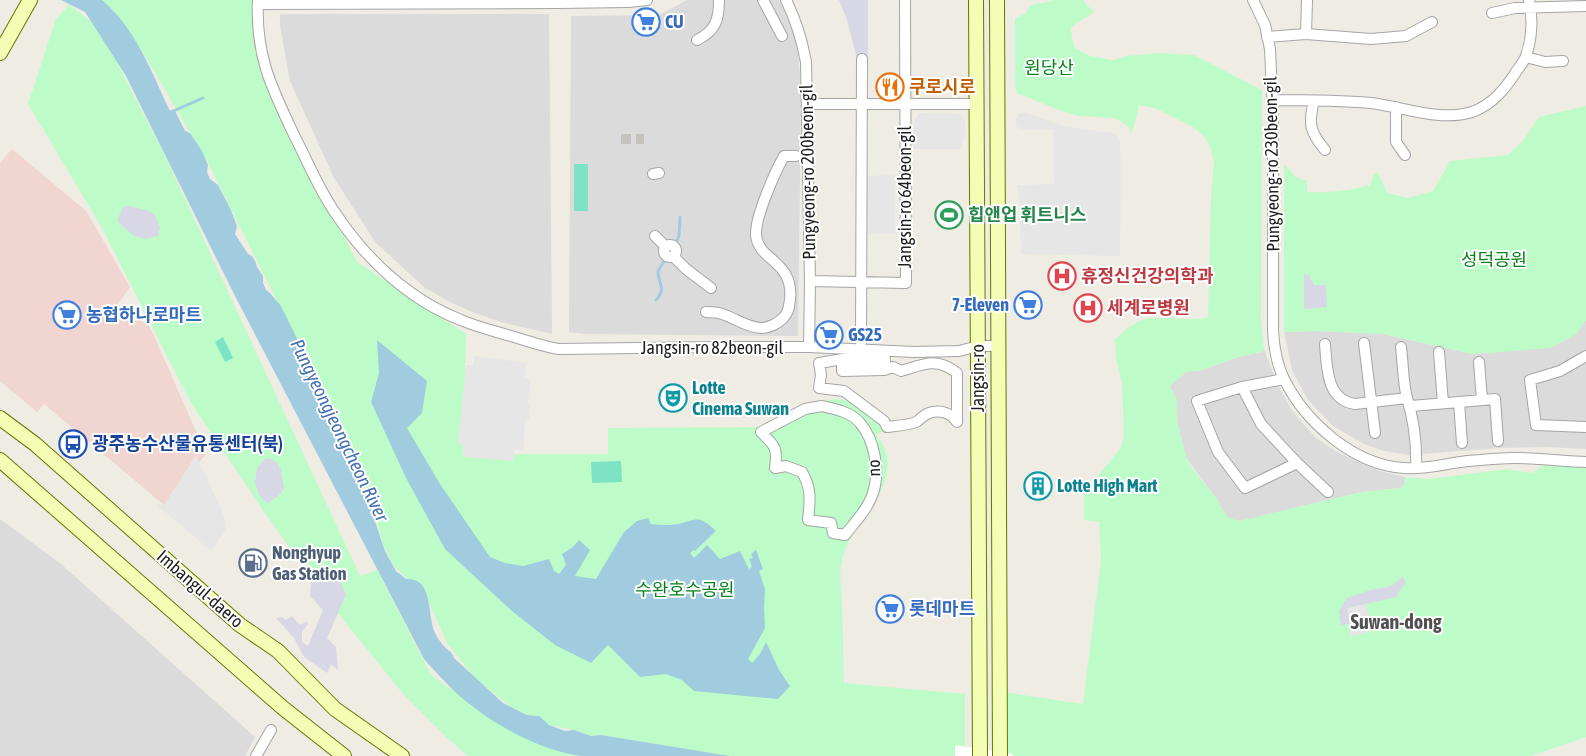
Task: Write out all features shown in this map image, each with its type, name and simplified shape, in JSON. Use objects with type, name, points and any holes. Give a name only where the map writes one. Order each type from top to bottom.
[{"type":"main road","points":[[0,53],[30,0]]},
{"type":"main road","name":"Jangsin-ro","points":[[976,0],[980,753]]},
{"type":"main road","name":"Jangsin-ro","points":[[997,0],[1000,754]]},
{"type":"main road","name":"Imbangul-daero","points":[[0,418],[35,444],[240,625],[278,651],[335,708],[402,756]]},
{"type":"main road","name":"Imbangul-daero","points":[[0,460],[283,708],[344,756]]},
{"type":"street","points":[[258,2],[558,3],[647,0]]},
{"type":"street","points":[[696,40],[708,35],[715,27],[719,0]]},
{"type":"street","points":[[763,0],[782,36]]},
{"type":"street","name":"Pungyeong-ro 200beon-gil","points":[[786,0],[802,40],[806,62],[810,281],[809,347]]},
{"type":"street","points":[[905,0],[905,104]]},
{"type":"street","name":"Pungyeong-ro 230beon-gil","points":[[1253,0],[1265,25],[1270,49],[1272,100],[1272,331],[1275,350],[1284,379],[1310,417],[1338,443],[1368,459],[1404,468],[1514,458],[1586,462]]},
{"type":"street","points":[[1306,34],[1307,0]]},
{"type":"street","name":"Jangsin-ro 82beon-gil","points":[[258,2],[260,40],[273,92],[322,191],[340,220],[365,252],[404,287],[433,306],[467,322],[558,350],[809,347],[914,352],[958,351],[978,346],[998,346]]},
{"type":"street","points":[[1272,100],[1348,101],[1451,115],[1485,111],[1504,91],[1526,57],[1531,32],[1530,4]]},
{"type":"street","points":[[1492,14],[1530,4],[1586,6]]},
{"type":"street","points":[[1267,37],[1306,34],[1371,39],[1406,36],[1432,22]]},
{"type":"street","points":[[1526,57],[1545,62],[1564,61]]},
{"type":"street","points":[[861,342],[862,60]]},
{"type":"street","points":[[1314,102],[1311,121],[1313,136],[1325,150]]},
{"type":"street","name":"Jangsin-ro 64beon-gil","points":[[808,104],[976,104]]},
{"type":"street","name":"Jangsin-ro 64beon-gil","points":[[810,281],[906,283],[905,104]]},
{"type":"street","points":[[1396,107],[1396,142],[1405,155]]},
{"type":"street","points":[[706,312],[722,314],[749,326],[763,328],[783,319],[788,312],[790,281],[782,268],[759,246],[756,235],[758,221],[777,168],[784,156],[796,156]]},
{"type":"street","points":[[655,236],[666,247],[670,245],[674,247],[676,252],[674,256],[686,269],[711,288]]},
{"type":"street","points":[[1364,343],[1375,433]]},
{"type":"street","points":[[1325,344],[1328,379],[1334,390],[1348,403],[1443,403],[1495,399],[1498,441]]},
{"type":"street","points":[[1402,347],[1417,455],[1416,468]]},
{"type":"street","points":[[1439,352],[1443,403]]},
{"type":"street","points":[[1586,356],[1560,371],[1530,380],[1536,425],[1586,427]]},
{"type":"street","points":[[843,359],[885,359],[885,363],[842,364],[842,372],[884,370],[892,367],[901,371],[924,364],[946,364],[957,373],[957,422],[953,416],[943,412],[934,412],[928,413],[916,422],[888,427],[884,421],[844,391],[819,388],[821,375],[819,363],[843,359]]},
{"type":"street","points":[[1478,362],[1482,400]]},
{"type":"street","points":[[1284,379],[1242,387],[1197,401],[1218,452],[1244,488],[1297,463]]},
{"type":"street","points":[[1242,387],[1260,424],[1328,492]]},
{"type":"street","points":[[1459,402],[1462,443]]},
{"type":"street","name":"no","points":[[822,406],[844,411],[860,422],[874,449],[877,469],[873,493],[863,513],[845,535],[833,533],[831,522],[808,520],[810,505],[809,484],[802,472],[786,466],[775,468],[777,454],[774,445],[761,432],[805,409],[822,406]]},
{"type":"street","points":[[256,756],[271,730]]},
{"type":"shaded area","points":[[687,0],[779,0],[791,25],[798,52],[801,88],[798,336],[587,334],[569,332],[571,16],[659,15]]},
{"type":"shaded area","points":[[839,0],[868,0],[868,59],[857,59],[847,20]]},
{"type":"shaded area","points":[[280,14],[549,14],[552,334],[501,322],[450,302],[425,288],[376,243],[334,178],[290,81],[280,25]]},
{"type":"shaded area","points":[[919,113],[959,114],[965,120],[965,135],[960,149],[914,149],[915,119]]},
{"type":"shaded area","points":[[1022,113],[1064,126],[1117,135],[1120,142],[1121,172],[1120,256],[1021,254],[1020,203],[1017,185],[1054,184],[1053,129],[1021,129],[1016,126],[1016,120],[1018,115]]},
{"type":"shaded area","name":"농협하나로마트","points":[[12,149],[86,211],[130,287],[118,304],[150,327],[206,454],[164,505],[44,404],[37,412],[0,381],[0,163]]},
{"type":"shaded area","points":[[894,175],[895,233],[867,233],[866,176]]},
{"type":"shaded area","points":[[130,206],[149,211],[155,215],[160,228],[158,236],[146,239],[134,236],[119,223],[118,219],[121,210],[123,207]]},
{"type":"shaded area","points":[[1304,274],[1309,275],[1314,285],[1326,285],[1327,307],[1304,309]]},
{"type":"shaded area","points":[[1586,320],[1586,449],[1548,447],[1498,448],[1409,455],[1384,451],[1364,444],[1333,426],[1308,400],[1292,370],[1284,332],[1316,331],[1383,334],[1473,354],[1576,334]]},
{"type":"shaded area","points":[[1264,349],[1276,381],[1292,411],[1315,437],[1335,451],[1380,471],[1405,477],[1405,485],[1401,488],[1362,492],[1245,520],[1235,521],[1227,517],[1216,498],[1186,458],[1178,426],[1176,399],[1169,386],[1186,372],[1202,370],[1238,357],[1262,352]]},
{"type":"shaded area","points":[[474,356],[526,363],[524,378],[531,380],[528,404],[530,405],[529,420],[525,421],[523,450],[514,450],[513,461],[463,457],[464,444],[458,444],[466,365],[473,365]]},
{"type":"shaded area","points":[[196,455],[222,511],[226,524],[225,531],[211,551],[156,504],[164,505]]},
{"type":"shaded area","points":[[268,458],[278,464],[281,470],[284,489],[268,503],[259,495],[255,483],[257,468]]},
{"type":"shaded area","points":[[0,519],[61,564],[255,737],[245,756],[0,756]]},
{"type":"shaded area","points":[[327,569],[332,580],[339,579],[346,595],[327,638],[336,647],[338,670],[331,664],[327,673],[304,657],[294,638],[276,618],[282,617],[286,620],[292,616],[300,625],[307,621],[308,624],[302,632],[302,642],[308,646],[323,610],[310,596],[312,572]]},
{"type":"shaded area","points":[[1403,576],[1406,583],[1396,597],[1347,608],[1350,624],[1341,625],[1339,611],[1347,598],[1370,590],[1388,587]]},
{"type":"shaded area","points":[[1366,604],[1372,631],[1351,637],[1347,608]]},
{"type":"green space","name":"수완호수공원","points":[[93,0],[252,0],[267,88],[357,262],[466,334],[463,457],[525,454],[608,454],[608,428],[771,427],[821,401],[838,399],[852,401],[888,429],[876,434],[884,447],[887,462],[882,490],[850,540],[841,565],[844,683],[965,694],[965,756],[730,756],[601,735],[591,736],[549,725],[511,707],[475,678],[447,643],[428,600],[393,565],[383,544],[376,518],[296,339],[206,159],[142,51]]},
{"type":"green space","name":"원당산","points":[[1053,0],[1084,0],[1094,12],[1071,28],[1075,48],[1090,56],[1113,60],[1127,56],[1158,53],[1194,55],[1262,90],[1261,320],[1264,349],[1262,352],[1238,357],[1202,370],[1186,372],[1170,386],[1176,399],[1178,426],[1188,463],[1216,498],[1227,517],[1239,521],[1362,492],[1401,488],[1406,481],[1405,477],[1430,479],[1507,469],[1532,473],[1551,460],[1586,462],[1586,737],[1531,756],[1006,756],[1003,692],[1083,704],[1101,560],[1099,522],[1084,520],[1084,493],[1120,449],[1124,437],[1122,383],[1116,358],[1115,340],[1132,325],[1144,320],[1153,318],[1199,319],[1208,317],[1211,198],[1214,161],[1210,147],[1204,136],[1193,127],[1155,108],[1139,105],[1132,133],[1128,126],[1115,118],[1079,116],[1061,111],[1017,93],[1015,85],[1015,19],[1026,13],[1029,7],[1034,4]]},
{"type":"green space","points":[[69,5],[92,22],[117,62],[166,158],[360,576],[377,570],[431,675],[506,728],[567,754],[581,756],[468,756],[404,695],[328,601],[265,513],[191,403],[102,228],[28,104],[56,19]]},
{"type":"green space","name":"성덕공원","points":[[1586,106],[1586,320],[1576,334],[1551,348],[1473,354],[1383,334],[1316,331],[1284,332],[1284,165],[1300,179],[1307,180],[1307,192],[1339,191],[1370,185],[1374,174],[1378,172],[1387,193],[1408,198],[1433,191],[1450,161],[1508,155],[1522,142],[1539,117]]},
{"type":"green space","points":[[574,164],[588,164],[588,211],[574,211]]},
{"type":"green space","points":[[223,337],[233,358],[225,362],[215,342]]},
{"type":"green space","points":[[621,461],[622,482],[592,483],[591,462]]},
{"type":"water","name":"Pungyeongjeongcheon River","points":[[61,0],[102,0],[114,11],[142,51],[170,111],[174,109],[185,131],[190,133],[202,151],[208,165],[207,172],[210,179],[218,185],[230,208],[237,226],[235,234],[255,261],[263,276],[266,290],[281,306],[341,428],[340,440],[342,446],[349,454],[360,477],[385,551],[396,571],[406,579],[415,580],[421,584],[428,599],[435,633],[454,658],[503,703],[527,715],[539,716],[549,725],[565,731],[574,730],[591,736],[601,735],[730,756],[581,756],[547,748],[496,723],[481,713],[453,690],[424,659],[235,296],[126,76],[85,12]]},
{"type":"water","name":"수완호수공원","points":[[377,340],[427,381],[422,413],[407,428],[440,484],[490,557],[505,563],[523,566],[549,559],[554,571],[559,574],[566,565],[562,554],[573,547],[579,540],[590,550],[575,576],[596,579],[624,532],[637,521],[648,518],[651,524],[669,525],[695,520],[703,521],[716,531],[695,551],[690,553],[694,558],[707,545],[720,559],[740,551],[749,569],[752,567],[749,559],[753,558],[751,554],[756,550],[763,569],[759,571],[765,589],[765,628],[748,659],[752,663],[760,654],[766,642],[779,670],[790,686],[778,699],[694,691],[682,680],[666,674],[640,677],[608,645],[591,663],[555,645],[512,611],[445,549],[406,478],[371,402],[379,373]]},
{"type":"pier","points":[[955,745],[1013,754],[1013,756],[955,756]]},
{"type":"waterway","points":[[171,112],[203,98]]},
{"type":"waterway","points":[[678,255],[678,249],[675,245],[679,236],[680,217]]},
{"type":"waterway","points":[[663,247],[663,254],[666,258]]},
{"type":"waterway","points":[[656,300],[661,292],[658,271],[666,258],[673,259]]},
{"type":"tunnel","points":[[621,139],[644,139]]},
{"type":"place","name":"CU","points":[[646,22]]},
{"type":"place","name":"쿠로시로","points":[[890,87]]},
{"type":"place","name":"힙앤업 휘트니스","points":[[949,215]]},
{"type":"place","name":"휴정신건강의학과","points":[[1062,276]]},
{"type":"place","name":"7-Eleven","points":[[1028,305]]},
{"type":"place","name":"세계로병원","points":[[1088,308]]},
{"type":"place","name":"농협하나로마트","points":[[67,315]]},
{"type":"place","name":"GS25","points":[[829,335]]},
{"type":"place","name":"Lotte Cinema Suwan","points":[[673,398]]},
{"type":"place","name":"광주농수산물유통센터(북)","points":[[73,444]]},
{"type":"place","name":"Lotte High Mart","points":[[1038,486]]},
{"type":"place","name":"Nonghyup Gas Station","points":[[253,563]]},
{"type":"place","name":"롯데마트","points":[[890,609]]},
{"type":"district","name":"Suwan-dong","points":[[1396,622]]}]
